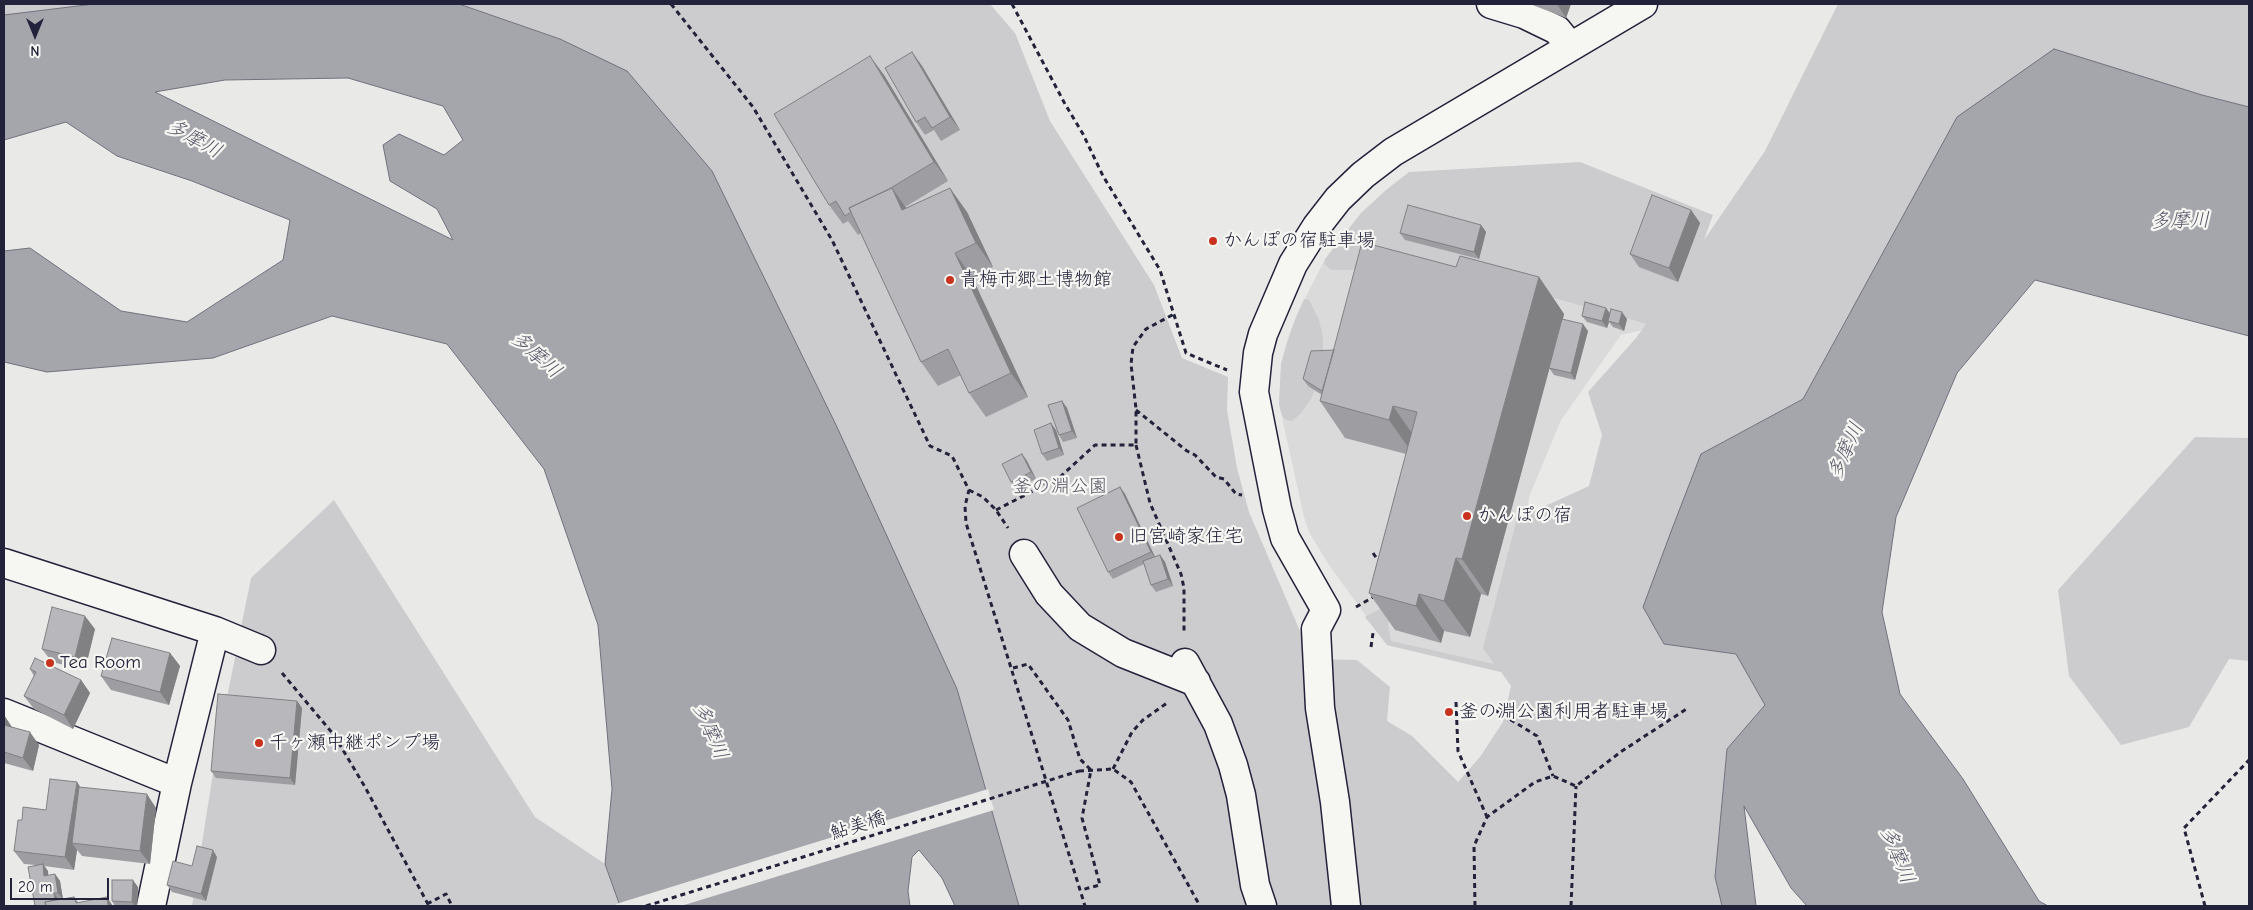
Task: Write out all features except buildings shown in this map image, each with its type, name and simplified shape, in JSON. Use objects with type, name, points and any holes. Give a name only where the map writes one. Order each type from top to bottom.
[{"type":"street","points":[[1491,4],[1524,14],[1557,30],[1570,46]]},
{"type":"street","points":[[1346,906],[1335,802],[1320,708],[1316,629],[1326,610],[1297,561],[1281,524],[1256,410],[1254,373],[1263,334],[1293,264],[1317,226],[1338,199],[1363,175],[1393,152],[1643,4]]},
{"type":"street","points":[[1024,554],[1049,594],[1080,627],[1123,653],[1190,672],[1218,724],[1233,765],[1241,795],[1255,885],[1262,906]]},
{"type":"street","points":[[4,563],[215,631],[261,650]]},
{"type":"street","points":[[151,906],[177,783],[215,631]]},
{"type":"street","points":[[4,713],[177,783]]},
{"type":"path","points":[[671,4],[753,107],[832,240],[930,446],[952,456],[969,490],[983,498],[996,510],[1024,554]]},
{"type":"path","points":[[1012,4],[1083,134],[1103,176],[1160,270],[1186,353],[1225,370],[1254,373]]},
{"type":"path","points":[[1174,314],[1146,328],[1133,347],[1131,364],[1136,410],[1136,445],[1146,490],[1181,574],[1184,588],[1190,672],[1132,732],[1113,769],[1131,782],[1200,906]]},
{"type":"path","points":[[1136,410],[1179,445],[1195,455],[1216,477],[1224,479],[1236,494],[1248,494]]},
{"type":"path","points":[[996,510],[1060,477],[1095,445],[1136,445]]},
{"type":"path","points":[[969,490],[965,506],[966,523],[1086,906]]},
{"type":"path","points":[[1373,553],[1381,565],[1387,567]]},
{"type":"path","points":[[1358,606],[1380,593]]},
{"type":"path","points":[[1371,647],[1373,633]]},
{"type":"path","points":[[261,650],[300,691],[334,735],[365,787],[428,905],[446,894],[452,906]]},
{"type":"path","points":[[1013,668],[1028,664],[1068,720],[1080,759],[1091,770],[1082,818],[1100,885],[1080,890]]},
{"type":"path","points":[[1456,702],[1458,751],[1487,817]]},
{"type":"path","points":[[1576,786],[1622,751],[1688,708]]},
{"type":"path","points":[[1495,710],[1537,736],[1553,776]]},
{"type":"path","points":[[2205,906],[2184,828],[2249,760]]},
{"type":"path","name":"鮎美橋","points":[[646,906],[1079,772],[1113,769]]},
{"type":"path","points":[[1475,906],[1474,846],[1487,817],[1535,782],[1553,776],[1576,786]]},
{"type":"path","points":[[1571,906],[1576,786]]},
{"type":"shaded area","points":[[1382,250],[1656,327],[1621,335],[1561,420],[1529,497],[1509,674],[1387,645],[1329,565],[1310,534],[1304,517],[1279,404],[1281,364],[1285,347],[1297,314],[1325,259]]},
{"type":"green space","points":[[4,4],[94,4],[4,15]]},
{"type":"green space","name":"釜の淵公園","points":[[459,4],[990,4],[1015,33],[1050,121],[1154,285],[1182,358],[1228,377],[1227,410],[1237,468],[1249,512],[1312,659],[1357,660],[1390,687],[1387,721],[1412,736],[1458,782],[1480,757],[1503,722],[1511,686],[1501,672],[1387,645],[1365,617],[1391,603],[1392,609],[1388,624],[1391,641],[1494,664],[1483,648],[1517,519],[1589,486],[1602,435],[1588,392],[1646,324],[1382,250],[1361,267],[1350,270],[1331,270],[1324,263],[1325,259],[1361,213],[1386,190],[1409,172],[1580,162],[1713,215],[1704,240],[1765,151],[1838,4],[2249,4],[2249,107],[2202,95],[1850,312],[1803,399],[1701,454],[1664,644],[1736,654],[1765,705],[1727,750],[1715,877],[1722,906],[1019,906],[957,689],[560,39]]},
{"type":"green space","points":[[1304,299],[1309,300],[1319,320],[1323,337],[1323,354],[1320,375],[1312,397],[1301,413],[1292,421],[1286,420],[1282,415],[1279,404],[1281,364],[1291,330]]},
{"type":"green space","points":[[2195,437],[2249,438],[2249,661],[2229,659],[2189,727],[2121,745],[2069,676],[2058,590]]},
{"type":"green space","points":[[334,500],[535,817],[605,864],[620,906],[192,906],[218,742],[251,578]]},
{"type":"water","name":"多摩川","points":[[94,4],[459,4],[560,39],[627,71],[712,171],[837,427],[957,689],[1019,906],[955,906],[942,878],[919,850],[912,857],[908,891],[910,906],[620,906],[605,864],[612,789],[598,625],[544,469],[447,344],[332,316],[213,358],[47,372],[4,362],[4,251],[30,248],[121,311],[187,322],[283,260],[290,220],[192,181],[117,156],[66,122],[4,140],[4,15]],"holes":[[[348,78],[443,106],[463,140],[444,155],[399,134],[383,145],[390,181],[437,209],[453,240],[155,92],[225,80]]]},
{"type":"water","name":"多摩川","points":[[2054,49],[2202,95],[2249,107],[2249,336],[2035,280],[1957,373],[1896,517],[1882,612],[1900,694],[1963,779],[2039,901],[2048,906],[1807,906],[1791,888],[1744,806],[1756,906],[1722,906],[1715,877],[1727,749],[1765,705],[1736,654],[1664,644],[1643,607],[1701,454],[1803,399],[1957,117]]},
{"type":"pier","points":[[988,789],[994,810],[681,906],[617,906],[616,904]]},
{"type":"place","name":"かんぽの宿駐車場","points":[[1213,241]]},
{"type":"place","name":"青梅市郷土博物館","points":[[950,280]]},
{"type":"place","name":"かんぽの宿","points":[[1467,516]]},
{"type":"place","name":"旧宮崎家住宅","points":[[1119,537]]},
{"type":"place","name":"Tea Room","points":[[50,663]]},
{"type":"place","name":"釜の淵公園利用者駐車場","points":[[1449,712]]},
{"type":"place","name":"千ヶ瀬中継ポンプ場","points":[[259,743]]}]
